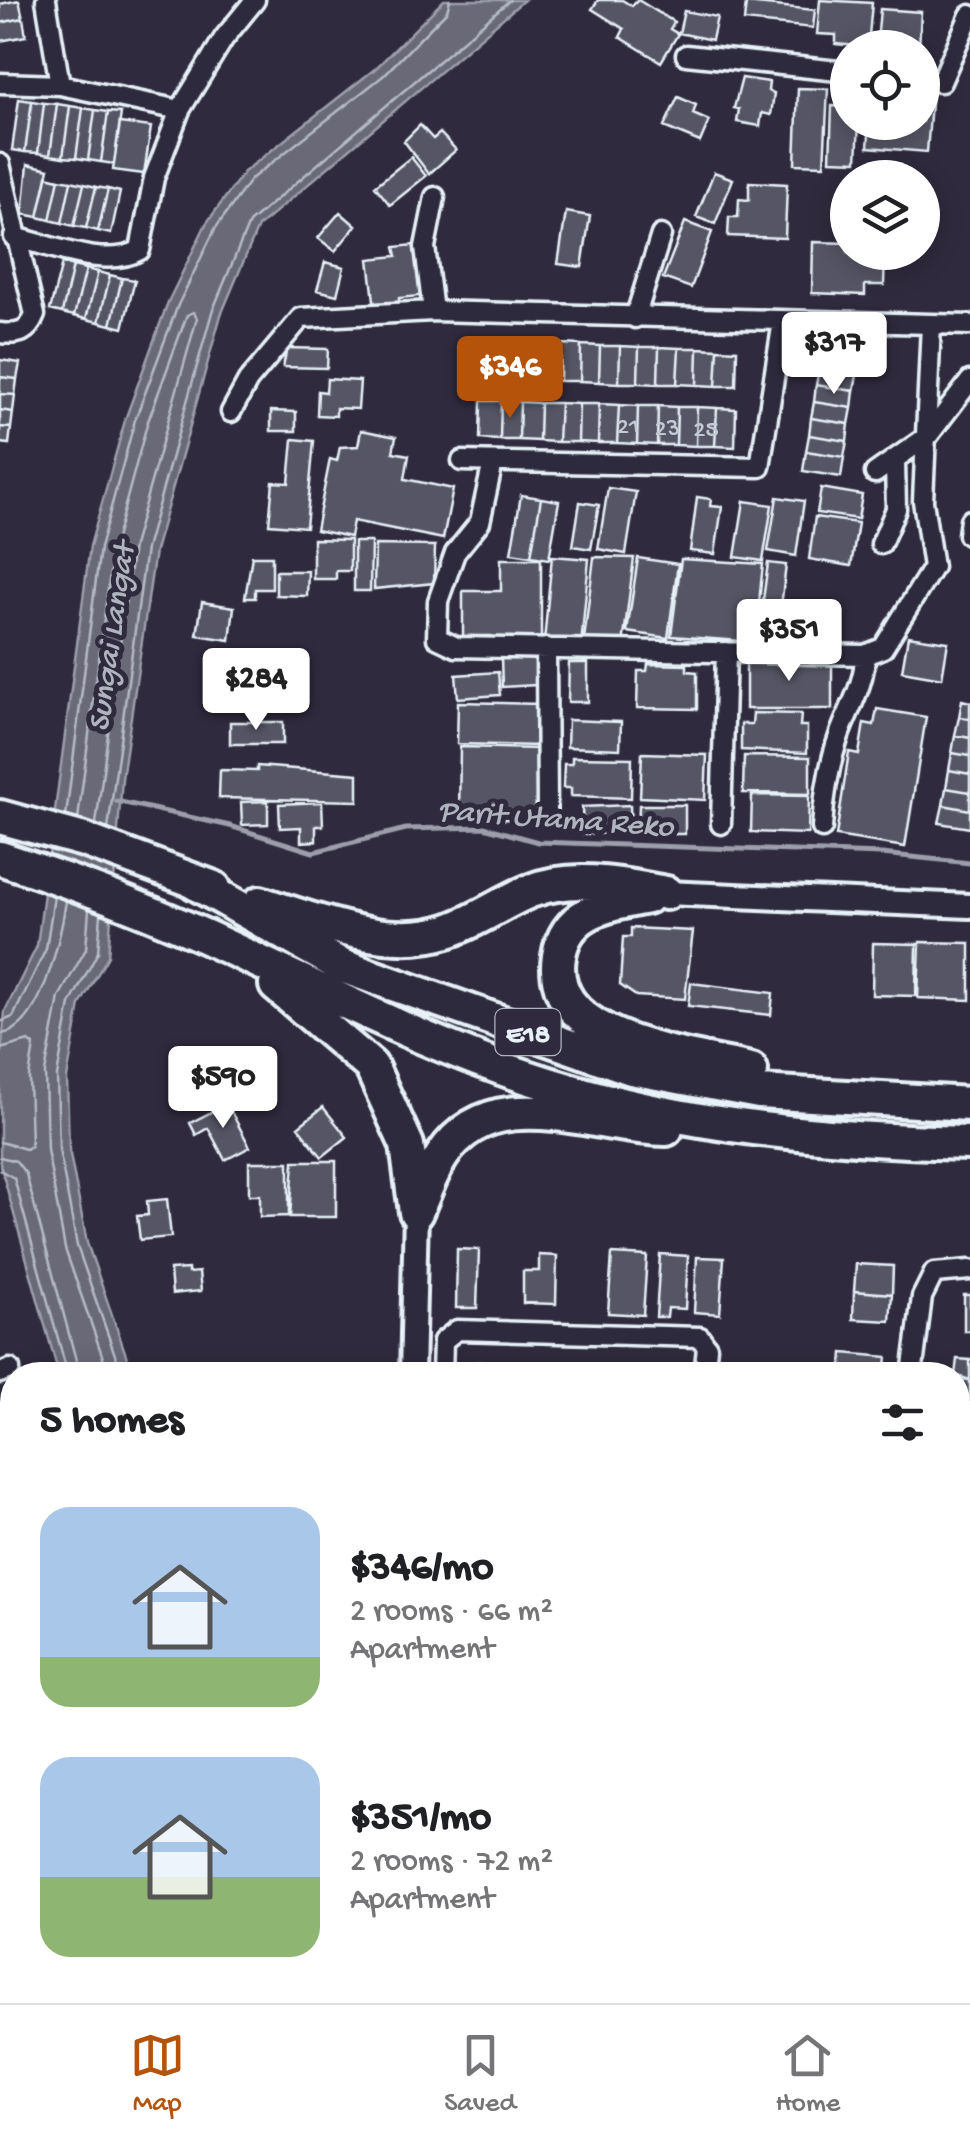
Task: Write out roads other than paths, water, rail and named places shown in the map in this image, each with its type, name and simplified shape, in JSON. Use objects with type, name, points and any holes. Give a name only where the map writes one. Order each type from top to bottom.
[{"type":"highway","name":"E18","points":[[0,818],[84,840],[194,882],[342,966],[630,1068],[758,1092],[970,1104]]},
{"type":"highway","name":"E18","points":[[0,858],[184,927],[342,1004],[553,1086],[725,1124],[886,1141],[970,1143]]},
{"type":"highway","points":[[194,882],[364,936],[445,932],[533,890],[561,884],[595,881],[666,893]]},
{"type":"highway","points":[[666,893],[594,908],[572,924],[561,942],[556,972],[564,998],[585,1022],[615,1037],[886,1102]]},
{"type":"highway","points":[[234,950],[371,1066],[407,1145],[416,1212]]},
{"type":"highway","points":[[416,1212],[441,1157],[456,1138],[502,1114],[536,1112],[652,1129],[725,1124]]},
{"type":"street","points":[[46,0],[60,85]]},
{"type":"street","points":[[14,236],[109,258],[128,258],[140,250],[154,178],[180,110],[224,38],[255,0]]},
{"type":"street","points":[[940,82],[970,15]]},
{"type":"street","points":[[686,55],[830,70]]},
{"type":"street","points":[[0,82],[60,85],[180,110]]},
{"type":"street","points":[[0,164],[34,315],[30,328],[17,335],[0,334]]},
{"type":"street","points":[[433,311],[425,247],[434,197]]},
{"type":"street","points":[[635,318],[661,235]]},
{"type":"street","points":[[231,412],[248,382],[301,318],[433,311],[970,325]]},
{"type":"street","points":[[462,461],[760,467],[783,321]]},
{"type":"street","points":[[493,462],[480,522],[455,554],[438,600],[437,638],[456,647],[865,655],[883,648],[933,567],[922,501],[932,324]]},
{"type":"street","points":[[875,473],[928,436],[970,381]]},
{"type":"street","points":[[880,544],[896,509],[895,462]]},
{"type":"street","points":[[546,648],[547,812]]},
{"type":"street","points":[[721,824],[726,652]]},
{"type":"street","points":[[822,828],[825,782],[852,698],[865,677],[865,655]]},
{"type":"street","points":[[666,893],[970,906]]},
{"type":"street","points":[[412,1362],[416,1212]]},
{"type":"street","points":[[914,1362],[922,1297],[934,1273],[970,1270]]},
{"type":"street","points":[[442,1362],[443,1341],[458,1330],[700,1337],[707,1347],[705,1362]]},
{"type":"water","name":"Sungai Langat","points":[[444,0],[524,0],[258,227],[221,315],[155,551],[122,779],[108,956],[80,1005],[67,1078],[69,1149],[87,1243],[128,1362],[55,1362],[0,1164],[0,1066],[5,1011],[37,946],[90,546],[126,417],[168,302],[206,224],[244,172],[376,68]]},
{"type":"waterway","name":"Parit Utama Reko","points":[[116,801],[230,826],[313,852],[406,829],[484,827],[538,842],[882,854],[970,863]]}]
